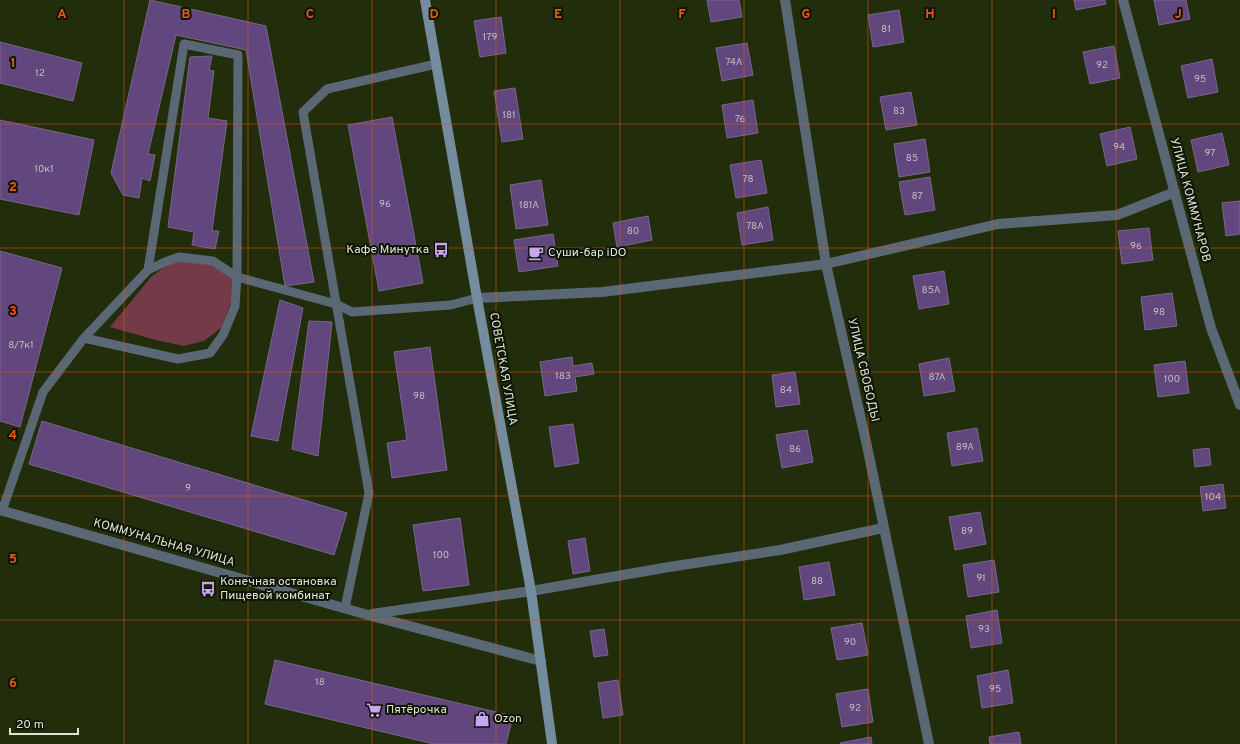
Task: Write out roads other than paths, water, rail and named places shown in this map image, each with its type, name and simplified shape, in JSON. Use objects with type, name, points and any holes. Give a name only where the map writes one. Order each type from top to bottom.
[{"type":"main road","name":"СОВЕТСКАЯ УЛИЦА","points":[[425,0],[477,298],[531,591],[552,744]]},
{"type":"street","name":"УЛИЦА СВОБОДЫ","points":[[785,0],[826,264],[867,446],[929,744]]},
{"type":"street","name":"УЛИЦА КОММУНАРОВ","points":[[1123,0],[1211,328],[1240,405]]},
{"type":"street","points":[[477,298],[602,292],[826,264],[998,224],[1117,215],[1175,192]]},
{"type":"street","name":"КОММУНАЛЬНАЯ УЛИЦА","points":[[1,510],[368,615],[541,661]]},
{"type":"street","name":"КОММУНАЛЬНАЯ УЛИЦА","points":[[368,615],[531,591],[668,567],[780,550],[883,528]]},
{"type":"lane","points":[[84,338],[178,359],[210,353],[223,335],[235,306],[237,276],[238,55],[184,44],[148,270]]},
{"type":"lane","points":[[345,608],[369,493],[303,112],[327,89],[436,64]]},
{"type":"lane","points":[[1,510],[43,392],[84,338],[148,270],[179,257],[213,261],[237,276],[336,304],[352,312],[451,304],[477,298]]},
{"type":"place","name":"Кафе Минутка","points":[[441,250]]},
{"type":"place","name":"Суши-бар iDO","points":[[536,253]]},
{"type":"place","name":"Конечная остановка Пищевой комбинат","points":[[208,589]]},
{"type":"place","name":"Пятёрочка","points":[[374,710]]},
{"type":"place","name":"Ozon","points":[[482,719]]}]
